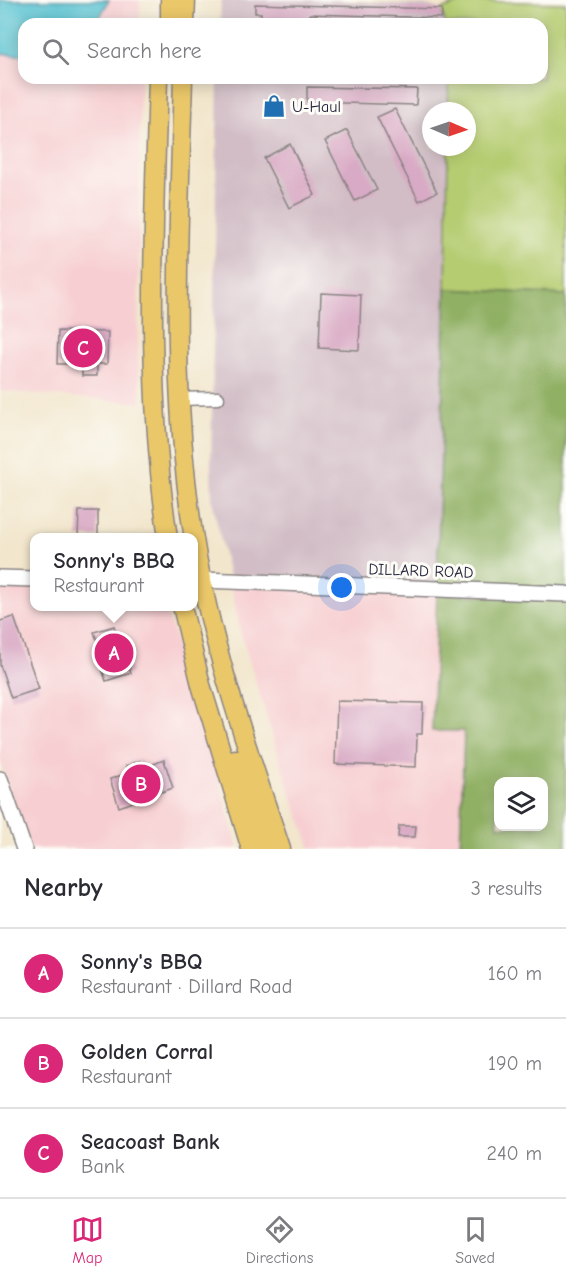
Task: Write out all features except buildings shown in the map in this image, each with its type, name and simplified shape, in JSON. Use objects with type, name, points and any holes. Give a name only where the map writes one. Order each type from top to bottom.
[{"type":"main road","points":[[160,0],[160,18]]},
{"type":"main road","points":[[170,0],[170,18]]},
{"type":"main road","points":[[185,18],[186,0]]},
{"type":"main road","points":[[158,84],[152,345],[163,504],[167,533]]},
{"type":"main road","points":[[169,84],[171,110],[182,132]]},
{"type":"main road","points":[[183,84],[178,282],[178,399],[192,533]]},
{"type":"main road","points":[[157,134],[163,143],[171,170],[168,248],[178,282]]},
{"type":"main road","points":[[163,504],[174,533]]},
{"type":"main road","points":[[198,577],[226,679],[280,849]]},
{"type":"main road","points":[[183,611],[251,849]]},
{"type":"main road","points":[[196,611],[214,670],[226,679]]},
{"type":"main road","points":[[221,750],[238,764],[268,849]]},
{"type":"street","points":[[178,399],[218,398]]},
{"type":"street","name":"DILLARD ROAD","points":[[198,577],[566,594]]},
{"type":"street","points":[[0,578],[30,579]]},
{"type":"street","points":[[0,779],[24,849]]},
{"type":"shaded area","points":[[109,0],[140,0],[140,18],[99,18]]},
{"type":"shaded area","points":[[221,0],[332,0],[430,6],[444,10],[445,18],[220,18]]},
{"type":"shaded area","points":[[0,53],[18,55],[18,84],[140,84],[138,360],[141,403],[0,391]]},
{"type":"shaded area","points":[[218,84],[449,84],[448,102],[422,102],[422,156],[448,156],[445,396],[437,584],[229,576],[212,500]]},
{"type":"shaded area","points":[[0,583],[30,584],[30,611],[166,611],[202,717],[238,849],[30,849],[0,762]]},
{"type":"shaded area","points":[[231,586],[437,594],[432,731],[464,730],[460,849],[311,849],[286,780],[241,634]]},
{"type":"green space","points":[[465,1],[566,3],[566,295],[446,289],[448,156],[476,156],[476,102],[448,102],[449,84],[548,84],[548,18],[444,18],[441,10]]},
{"type":"green space","points":[[446,289],[566,295],[566,589],[437,584]]},
{"type":"green space","points":[[437,594],[566,599],[566,849],[460,849],[464,731],[432,731]]},
{"type":"water","points":[[0,0],[109,0],[99,18],[18,18],[18,55],[0,53]]},
{"type":"place","name":"U-Haul","points":[[274,106]]},
{"type":"place","name":"Seacoast Bank","points":[[83,348]]},
{"type":"place","name":"Sonny's BBQ","points":[[114,653]]},
{"type":"place","name":"Golden Corral","points":[[141,784]]}]
